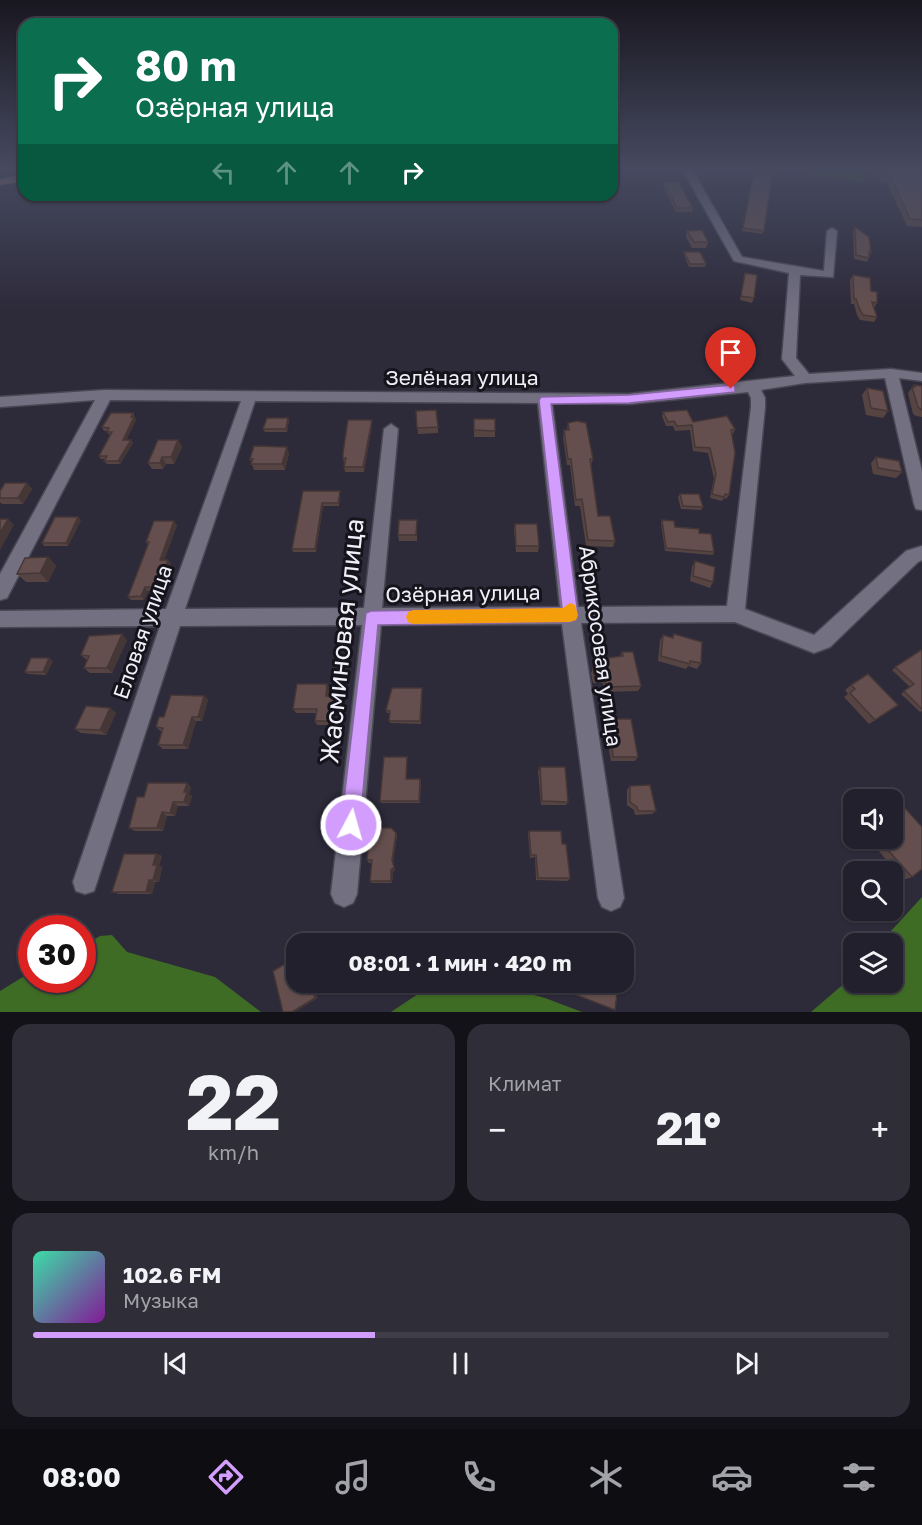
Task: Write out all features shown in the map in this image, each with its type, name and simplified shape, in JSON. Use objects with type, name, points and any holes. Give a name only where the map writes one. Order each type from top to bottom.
[{"type":"street","points":[[714,216],[738,259],[795,271],[829,275],[832,231]]},
{"type":"street","points":[[795,271],[789,359],[805,379]]},
{"type":"street","points":[[891,373],[922,504]]},
{"type":"street","name":"Зелёная улица","points":[[0,402],[105,395],[629,399],[752,387],[805,379],[891,373],[922,377]]},
{"type":"street","points":[[735,614],[758,406],[758,398],[752,387]]},
{"type":"street","points":[[0,592],[105,395]]},
{"type":"street","name":"Еловая улица","points":[[85,882],[249,397]]},
{"type":"street","name":"Абрикосовая улица","points":[[545,400],[570,615],[611,898]]},
{"type":"street","name":"Жасминовая улица","points":[[344,894],[391,429]]},
{"type":"street","name":"Озёрная улица","points":[[0,619],[735,614],[814,644],[823,641],[912,556],[922,553]]},
{"type":"green space","points":[[922,897],[922,1012],[811,1012],[843,985],[843,993],[903,993],[903,933],[889,933],[900,921],[903,921],[903,918]]},
{"type":"green space","points":[[112,935],[127,952],[215,977],[261,1012],[0,1012],[0,991],[18,980],[18,993],[96,993],[96,938]]},
{"type":"green space","points":[[420,993],[527,993],[582,1012],[391,1012]]},
{"type":"building","points":[[745,216],[766,216],[764,231],[743,228]]},
{"type":"building","points":[[909,216],[922,216],[922,220],[910,219]]},
{"type":"building","points":[[855,227],[869,237],[871,253],[869,252],[869,258],[856,255]]},
{"type":"building","points":[[702,230],[708,242],[694,242],[687,231]]},
{"type":"building","points":[[684,252],[700,252],[706,264],[690,264]]},
{"type":"building","points":[[745,273],[757,275],[754,298],[741,296]]},
{"type":"building","points":[[853,275],[870,278],[871,291],[877,292],[877,303],[872,302],[877,317],[863,315],[860,310],[854,299]]},
{"type":"building","points":[[914,385],[922,386],[922,410],[918,407],[912,387],[915,387]]},
{"type":"building","points":[[867,388],[883,391],[888,411],[871,408]]},
{"type":"building","points":[[436,410],[438,427],[417,428],[416,411]]},
{"type":"building","points":[[687,410],[693,422],[727,416],[735,429],[731,430],[735,453],[729,495],[725,494],[724,497],[712,494],[716,474],[710,448],[695,447],[692,425],[677,426],[674,421],[668,422],[663,412]]},
{"type":"building","points":[[111,413],[133,413],[131,417],[134,417],[123,440],[131,440],[118,461],[104,461],[107,456],[99,456],[112,432],[107,432],[109,428],[102,427]]},
{"type":"building","points":[[267,418],[288,418],[286,429],[263,429]]},
{"type":"building","points":[[474,419],[495,419],[495,431],[474,430]]},
{"type":"building","points":[[348,420],[372,420],[363,467],[344,467],[346,458],[343,458],[343,453]]},
{"type":"building","points":[[577,421],[586,423],[593,459],[590,459],[598,516],[610,516],[615,541],[588,540],[582,499],[576,500],[571,459],[568,459],[564,430],[569,430],[568,423]]},
{"type":"building","points":[[158,440],[178,440],[171,457],[162,457],[160,463],[148,463]]},
{"type":"building","points":[[254,446],[287,447],[282,464],[251,464],[253,459],[250,459]]},
{"type":"building","points":[[876,457],[899,461],[902,472],[878,468]]},
{"type":"building","points":[[5,483],[27,483],[18,498],[0,498],[0,491]]},
{"type":"building","points":[[303,491],[340,491],[338,503],[322,503],[315,549],[292,549]]},
{"type":"building","points":[[680,494],[699,494],[703,507],[683,506]]},
{"type":"building","points":[[55,517],[78,517],[66,543],[42,543]]},
{"type":"building","points":[[0,519],[8,519],[0,533]]},
{"type":"building","points":[[399,520],[417,520],[416,535],[398,535]]},
{"type":"building","points":[[662,520],[674,521],[675,527],[699,529],[699,533],[711,534],[714,552],[666,548]]},
{"type":"building","points":[[154,521],[174,521],[160,560],[168,560],[158,587],[145,587],[141,596],[128,597],[149,542],[146,542]]},
{"type":"building","points":[[515,524],[537,524],[539,546],[516,546]]},
{"type":"building","points":[[48,557],[40,573],[17,574],[25,558]]},
{"type":"building","points":[[695,561],[715,567],[713,582],[693,576]]},
{"type":"building","points":[[122,634],[107,668],[84,668],[89,656],[81,655],[89,636]]},
{"type":"building","points":[[674,634],[702,642],[701,663],[690,661],[690,664],[661,656],[663,635],[673,638]]},
{"type":"building","points":[[921,650],[922,709],[904,691],[914,684],[895,667]]},
{"type":"building","points":[[622,652],[633,652],[641,686],[606,687],[605,678],[595,678],[593,668],[603,668],[602,659],[623,656]]},
{"type":"building","points":[[31,658],[49,658],[43,672],[25,672]]},
{"type":"building","points":[[868,674],[898,705],[875,720],[850,693],[855,689],[851,685]]},
{"type":"building","points":[[297,684],[327,684],[326,696],[334,696],[331,721],[315,721],[317,709],[293,709]]},
{"type":"building","points":[[392,688],[422,688],[420,721],[389,721],[390,711],[386,710]]},
{"type":"building","points":[[171,695],[204,696],[198,717],[192,717],[183,745],[158,745],[163,728],[156,727],[159,717],[164,717]]},
{"type":"building","points":[[86,706],[110,708],[100,730],[75,729]]},
{"type":"building","points":[[612,719],[631,719],[638,757],[613,757],[612,745],[616,745]]},
{"type":"building","points":[[384,757],[407,757],[406,779],[420,779],[419,801],[380,801]]},
{"type":"building","points":[[540,767],[565,767],[568,802],[542,801]]},
{"type":"building","points":[[148,783],[187,783],[184,802],[173,802],[170,813],[162,812],[157,828],[129,828],[137,797],[144,797]]},
{"type":"building","points":[[650,785],[656,811],[638,811],[637,807],[630,802],[630,786]]},
{"type":"building","points":[[903,808],[922,827],[922,869],[912,877],[903,867],[903,861],[898,861],[887,849],[903,849]]},
{"type":"building","points":[[374,828],[391,828],[396,833],[391,881],[370,881],[372,860],[367,860],[369,841],[373,841]]},
{"type":"building","points":[[529,831],[561,831],[562,844],[566,844],[570,878],[538,878],[536,855],[531,855]]},
{"type":"building","points":[[124,854],[156,854],[153,865],[157,865],[153,880],[149,880],[146,892],[112,892]]},
{"type":"building","points":[[286,963],[286,993],[313,993],[315,998],[292,1012],[283,1012],[273,971]]},
{"type":"building","points":[[617,993],[615,1010],[574,994]]},
{"type":"slow traffic","points":[[413,617],[570,615],[570,610]]},
{"type":"route","points":[[351,825],[371,618],[570,615],[545,400],[629,399],[731,389]]}]
